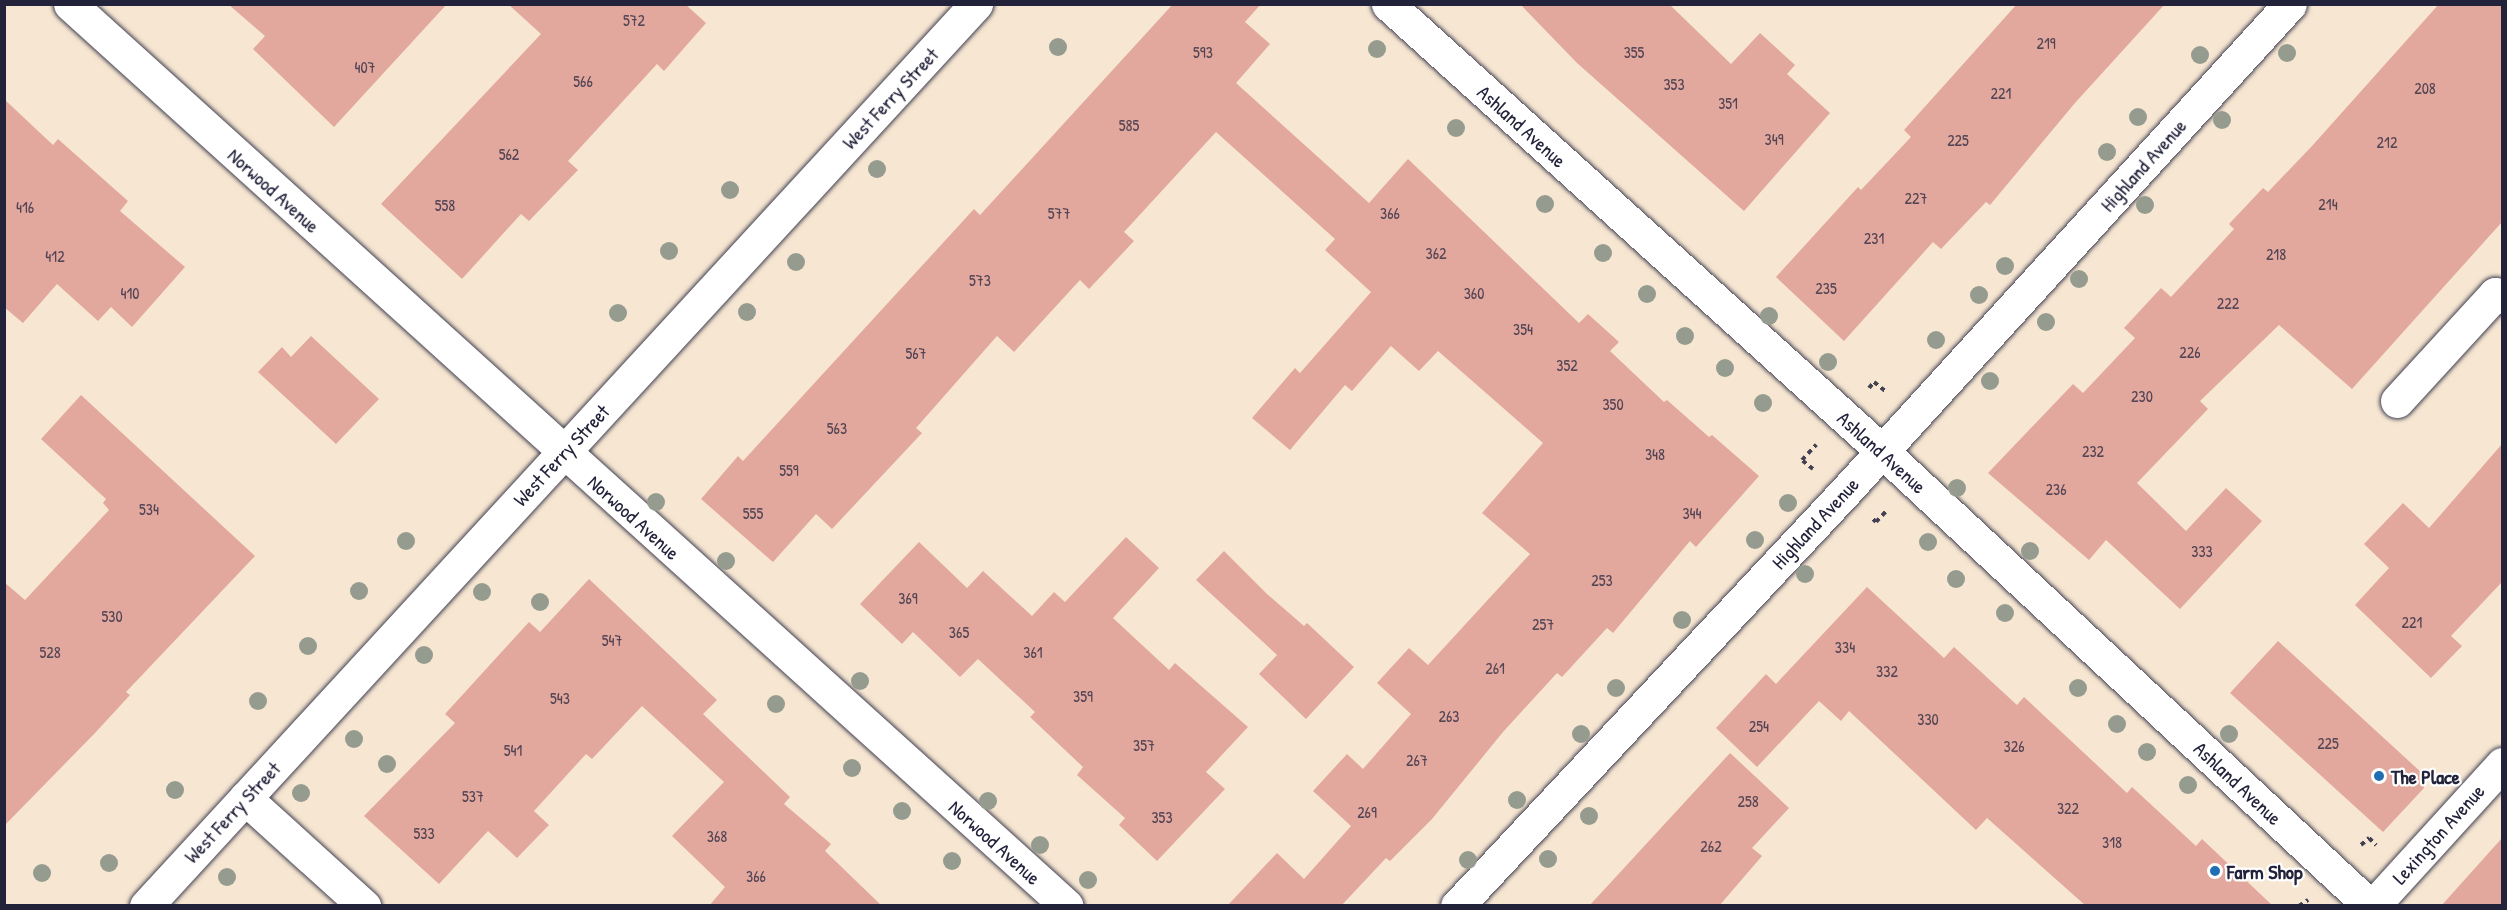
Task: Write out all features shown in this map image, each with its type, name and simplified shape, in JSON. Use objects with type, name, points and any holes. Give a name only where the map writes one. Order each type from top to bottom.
[{"type":"street","name":"Norwood Avenue","points":[[70,4],[563,453],[1067,906]]},
{"type":"street","name":"West Ferry Street","points":[[146,906],[976,4]]},
{"type":"street","name":"Ashland Avenue","points":[[1388,4],[1882,451],[2372,906]]},
{"type":"street","name":"Highland Avenue","points":[[1457,906],[1882,451],[2290,4]]},
{"type":"street","points":[[2397,401],[2495,294],[2502,297]]},
{"type":"street","name":"Lexington Avenue","points":[[2372,906],[2502,764]]},
{"type":"street","points":[[245,798],[364,906]]},
{"type":"path","points":[[1874,382],[1886,392]]},
{"type":"path","points":[[1816,471],[1802,460],[1819,442]]},
{"type":"path","points":[[1876,522],[1887,510]]},
{"type":"path","points":[[2369,838],[2376,846]]},
{"type":"building","points":[[228,4],[447,4],[334,127],[253,49],[265,36]]},
{"type":"building","points":[[508,4],[685,4],[706,23],[664,71],[657,64],[568,161],[578,170],[529,221],[521,214],[462,279],[381,204],[541,34]]},
{"type":"building","points":[[1173,4],[1261,4],[1245,22],[1270,44],[1236,83],[1369,203],[1408,159],[1579,323],[1588,314],[1619,342],[1610,351],[1664,402],[1667,400],[1709,437],[1712,435],[1759,476],[1696,547],[1690,541],[1613,633],[1607,628],[1562,677],[1557,673],[1503,732],[1432,819],[1390,861],[1386,858],[1341,906],[1227,906],[1277,853],[1304,879],[1351,826],[1313,791],[1347,754],[1363,769],[1411,714],[1377,683],[1409,648],[1428,665],[1530,554],[1482,513],[1543,443],[1438,351],[1419,371],[1391,346],[1352,391],[1345,385],[1290,450],[1252,418],[1295,368],[1300,373],[1371,292],[1325,250],[1335,239],[1216,132],[1124,232],[1134,241],[1089,289],[1080,280],[1014,352],[997,336],[916,428],[922,433],[832,529],[816,514],[773,562],[701,499],[738,456],[743,461],[974,209],[980,215]]},
{"type":"building","points":[[1520,4],[1669,4],[1731,64],[1760,33],[1795,65],[1787,74],[1830,113],[1744,211],[1577,63]]},
{"type":"building","points":[[2017,4],[2165,4],[2075,103],[1990,205],[1986,202],[1941,249],[1933,242],[1844,341],[1776,277],[1858,187],[1861,190],[1911,137],[1904,130]]},
{"type":"building","points":[[2439,4],[2502,4],[2502,222],[2352,389],[2279,325],[2200,401],[2208,409],[2137,483],[2186,531],[2226,488],[2262,521],[2180,609],[2106,540],[2089,560],[1988,473],[2073,384],[2083,393],[2135,338],[2124,328],[2161,288],[2171,297],[2234,229],[2229,224],[2263,188],[2268,192],[2312,146]]},
{"type":"building","points":[[4,99],[53,145],[58,139],[128,201],[120,211],[185,267],[132,327],[111,307],[98,321],[57,284],[23,323],[4,307]]},
{"type":"building","points":[[311,336],[379,399],[336,444],[258,372],[282,347],[291,357]]},
{"type":"building","points":[[81,395],[255,556],[126,692],[130,695],[95,733],[4,826],[4,582],[25,600],[109,510],[103,503],[106,499],[41,439]]},
{"type":"building","points":[[2502,444],[2502,582],[2451,636],[2462,646],[2431,678],[2355,605],[2389,568],[2364,544],[2403,503],[2429,528]]},
{"type":"building","points":[[1126,537],[1159,568],[1113,618],[1169,670],[1175,663],[1248,727],[1206,772],[1225,789],[1157,861],[1119,825],[1125,818],[1077,775],[1083,767],[1030,717],[1035,712],[978,659],[960,677],[913,632],[902,644],[860,604],[919,542],[967,588],[983,571],[1032,616],[1054,592],[1065,602]]},
{"type":"building","points":[[1224,551],[1267,594],[1304,626],[1307,623],[1354,667],[1306,719],[1259,674],[1277,655],[1196,580]]},
{"type":"building","points":[[589,579],[717,700],[703,714],[790,797],[784,804],[831,844],[825,851],[882,906],[709,906],[725,887],[672,836],[724,782],[642,706],[592,759],[586,754],[534,811],[549,825],[517,858],[488,831],[439,884],[364,816],[455,723],[445,714],[529,622],[540,632]]},
{"type":"building","points":[[1867,587],[1944,658],[1954,647],[2017,705],[2024,697],[2127,793],[2132,787],[2196,846],[2202,839],[2273,906],[2086,906],[1987,818],[1976,830],[1849,711],[1841,721],[1819,701],[1757,767],[1716,728],[1766,674],[1776,684]]},
{"type":"building","points":[[2278,641],[2423,774],[2424,788],[2383,832],[2230,693]]},
{"type":"building","points":[[1730,753],[1789,808],[1752,848],[1762,856],[1719,906],[1589,906]]},
{"type":"building","points":[[2502,838],[2502,906],[2441,906]]},
{"type":"place","name":"The Place","points":[[2379,776]]},
{"type":"place","name":"Farm Shop","points":[[2215,871]]}]
